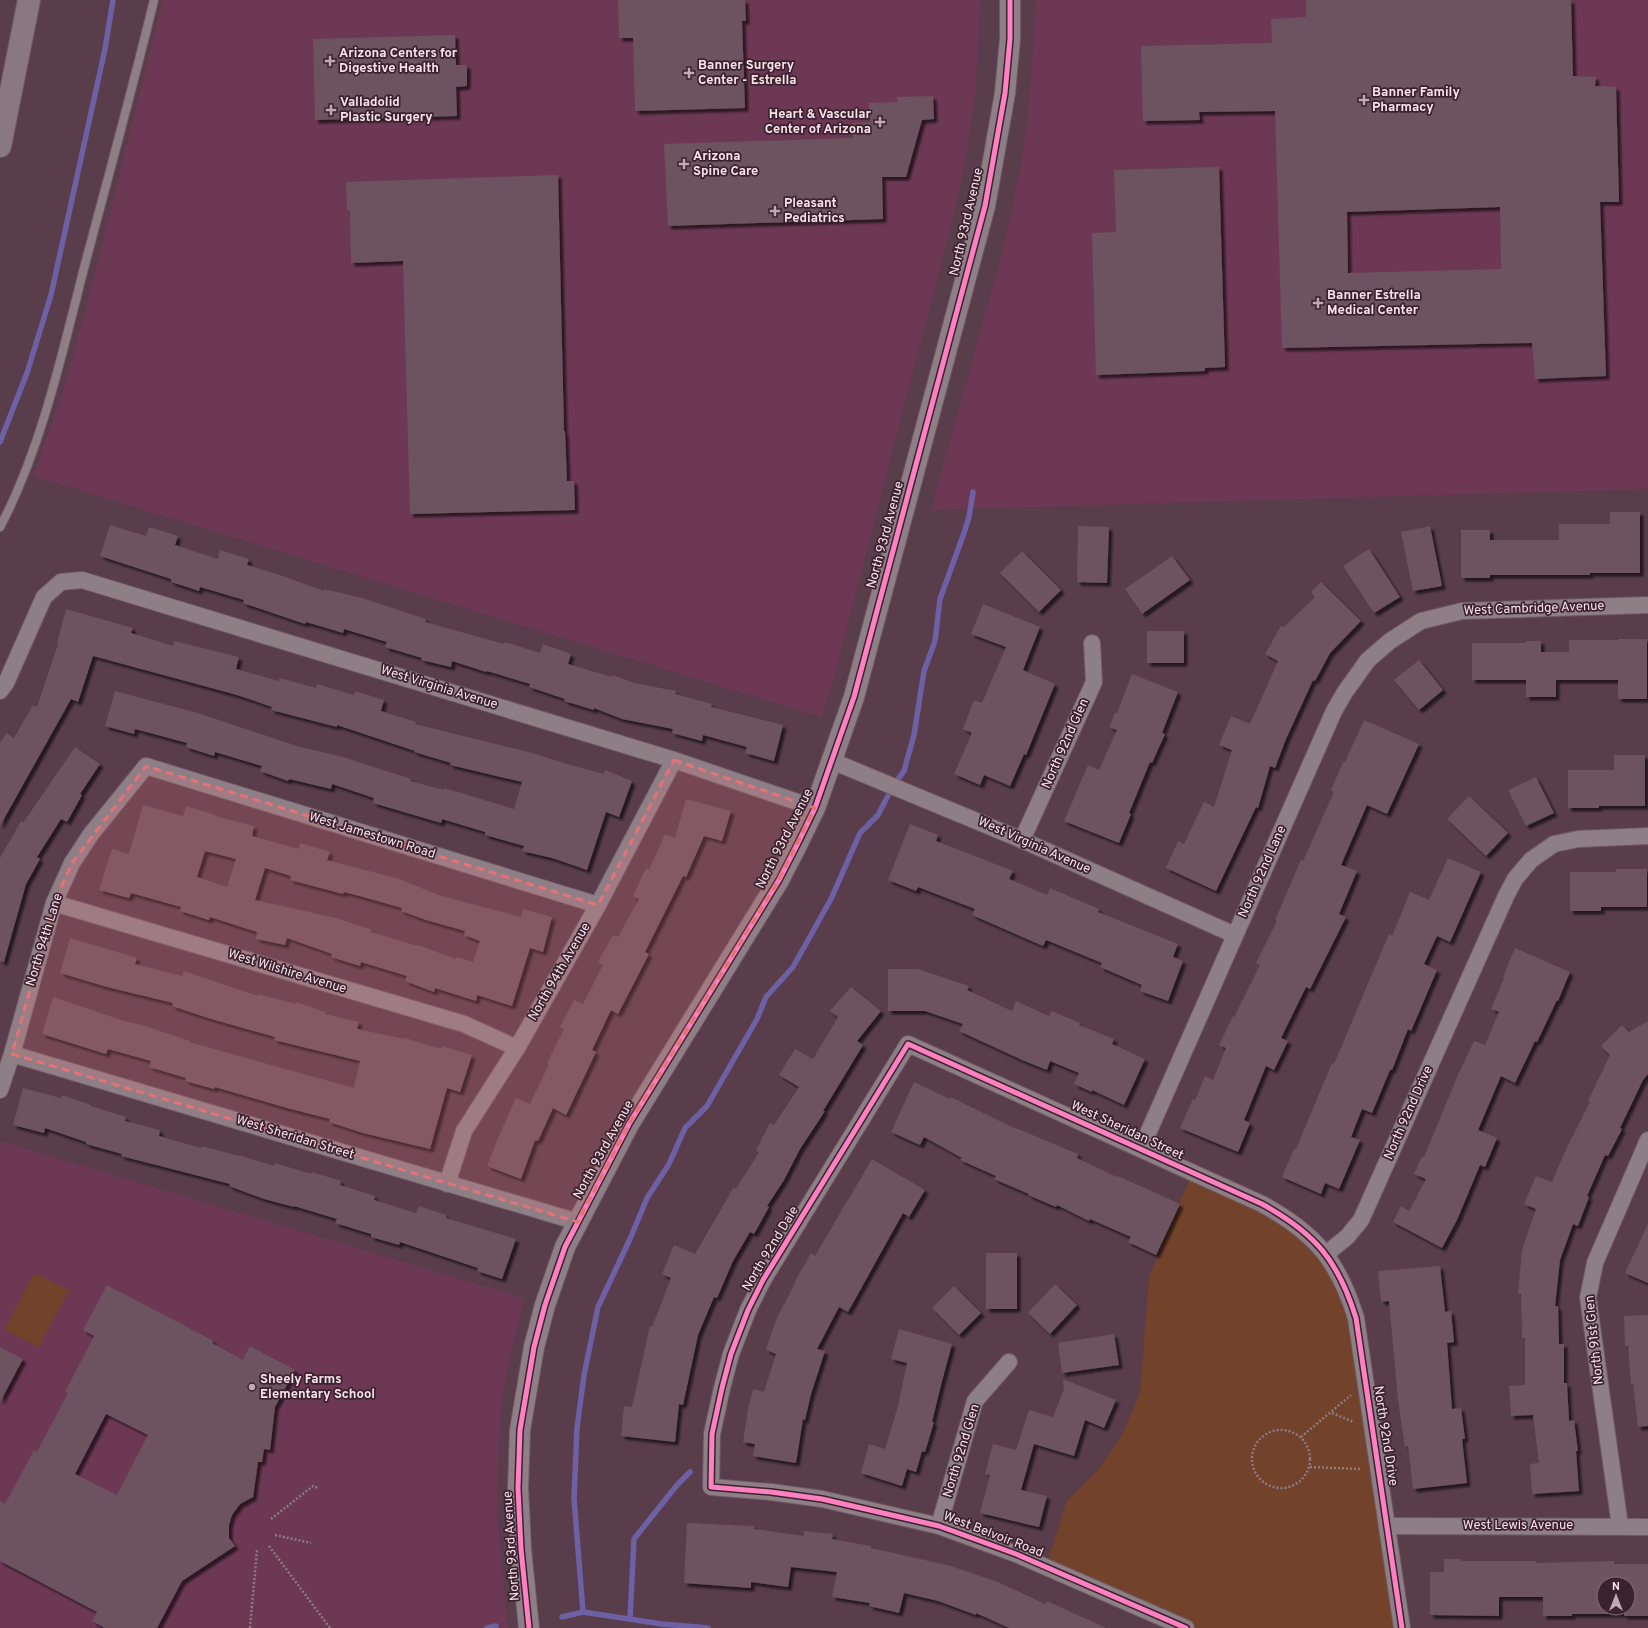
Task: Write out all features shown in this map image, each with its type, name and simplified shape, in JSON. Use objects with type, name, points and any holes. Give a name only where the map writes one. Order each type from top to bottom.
[{"type":"highway","points":[[0,146],[30,0]]},
{"type":"street","name":"North 93rd Avenue","points":[[529,1628],[521,1543],[518,1488],[520,1430],[534,1347],[545,1304],[565,1247],[630,1124],[779,880],[816,808],[854,697],[984,206],[1005,94],[1010,39],[1010,0]]},
{"type":"street","name":"West Virginia Avenue","points":[[0,691],[6,683],[44,597],[61,582],[82,580],[674,760],[816,808]]},
{"type":"street","name":"West Cambridge Avenue","points":[[1421,621],[1462,611],[1648,605]]},
{"type":"street","name":"North 92nd Lane","points":[[1141,1149],[1338,705],[1368,660],[1390,641],[1421,621]]},
{"type":"street","name":"North 92nd Glen","points":[[1022,840],[1094,682],[1092,643]]},
{"type":"street","name":"North 94th Avenue","points":[[447,1184],[464,1131],[517,1048],[598,905],[674,760]]},
{"type":"street","name":"West Virginia Avenue","points":[[832,761],[1022,840],[1235,936]]},
{"type":"street","name":"West Jamestown Road","points":[[146,766],[598,905]]},
{"type":"street","name":"North 94th Lane","points":[[0,1090],[12,1054],[54,902],[72,863],[91,834],[146,766]]},
{"type":"street","name":"North 92nd Drive","points":[[1402,1628],[1356,1318],[1350,1298],[1339,1275],[1326,1254],[1347,1237],[1361,1220],[1506,896],[1515,879],[1531,860],[1554,844],[1578,839],[1648,836]]},
{"type":"street","name":"West Wilshire Avenue","points":[[54,902],[464,1024],[517,1048]]},
{"type":"street","name":"West Sheridan Street","points":[[908,1044],[1262,1204],[1281,1214],[1304,1231],[1326,1254]]},
{"type":"street","name":"North 92nd Dale","points":[[711,1487],[712,1434],[731,1354],[748,1310],[763,1280],[908,1044]]},
{"type":"street","name":"West Sheridan Street","points":[[12,1054],[578,1222]]},
{"type":"street","name":"North 91st Glen","points":[[1620,1526],[1588,1298],[1595,1263],[1648,1140]]},
{"type":"street","name":"North 92nd Glen","points":[[939,1526],[975,1402],[1009,1362]]},
{"type":"street","name":"West Belvoir Road","points":[[711,1487],[771,1492],[822,1499],[939,1526],[1016,1554],[1186,1628]]},
{"type":"street","name":"West Lewis Avenue","points":[[1387,1526],[1648,1526]]},
{"type":"lane","points":[[0,527],[24,472],[42,423],[67,334],[154,0]]},
{"type":"path","points":[[1301,1437],[1332,1413],[1351,1395]]},
{"type":"path","points":[[1332,1413],[1354,1422]]},
{"type":"path","points":[[1285,1430],[1296,1433],[1301,1437],[1310,1452],[1310,1467],[1302,1479],[1295,1484],[1282,1488],[1270,1485],[1265,1483],[1254,1469],[1252,1460],[1253,1451],[1256,1443],[1270,1432],[1285,1430]]},
{"type":"path","points":[[1310,1467],[1360,1469]]},
{"type":"path","points":[[271,1519],[313,1486],[319,1488]]},
{"type":"path","points":[[275,1535],[311,1543]]},
{"type":"path","points":[[268,1546],[330,1628]]},
{"type":"path","points":[[250,1628],[257,1550]]},
{"type":"highlighted area","points":[[674,760],[815,808],[779,880],[629,1124],[578,1222],[12,1054],[54,903],[72,863],[146,766],[598,905]]},
{"type":"shaded area","points":[[163,0],[980,0],[976,87],[966,158],[953,220],[832,686],[821,717],[33,476],[62,395],[85,313]]},
{"type":"shaded area","name":"Banner Estrella Medical Center","points":[[1036,0],[1648,0],[1648,489],[931,510],[1004,246],[1020,170],[1026,131]]},
{"type":"shaded area","name":"Sheely Farms Elementary School","points":[[0,1141],[524,1298],[508,1367],[501,1407],[498,1463],[497,1514],[508,1628],[0,1628]]},
{"type":"shaded area","points":[[1192,1173],[1304,1231],[1349,1298],[1402,1628],[1186,1628],[1046,1567],[1066,1503],[1098,1470],[1121,1437],[1140,1393],[1149,1277]]},
{"type":"shaded area","points":[[34,1273],[69,1290],[39,1347],[4,1330]]},
{"type":"building","name":"Banner Surgery Center - Estrella","points":[[618,0],[745,0],[746,21],[742,21],[745,108],[635,111],[633,38],[619,38]]},
{"type":"building","points":[[1306,0],[1571,0],[1573,76],[1596,77],[1595,86],[1616,87],[1619,202],[1600,202],[1606,376],[1535,379],[1532,343],[1282,348],[1275,111],[1199,112],[1200,120],[1143,121],[1141,46],[1272,43],[1271,19],[1306,17]],"holes":[[[1500,207],[1501,269],[1348,273],[1347,212]]]},
{"type":"building","points":[[455,35],[456,65],[467,65],[467,86],[456,87],[457,116],[315,120],[313,39]]},
{"type":"building","points":[[933,96],[934,119],[922,120],[906,177],[882,177],[883,219],[668,226],[664,144],[853,138],[852,123],[870,122],[869,103],[897,102],[897,97]]},
{"type":"building","points":[[1219,167],[1225,367],[1205,368],[1205,371],[1096,375],[1092,233],[1116,232],[1114,170]]},
{"type":"building","points":[[558,175],[564,431],[567,481],[574,481],[575,510],[410,514],[403,261],[351,263],[350,211],[347,211],[346,182]]},
{"type":"building","points":[[1610,512],[1640,512],[1640,573],[1590,573],[1590,575],[1490,575],[1490,578],[1461,578],[1461,530],[1490,530],[1490,540],[1559,540],[1559,524],[1610,524]]},
{"type":"building","points":[[110,525],[146,536],[149,527],[178,536],[175,545],[218,559],[220,550],[249,559],[247,565],[324,591],[324,589],[362,598],[426,619],[425,622],[504,644],[505,642],[540,653],[543,644],[571,654],[568,664],[612,677],[613,675],[634,683],[676,691],[675,694],[712,704],[711,707],[783,725],[774,761],[745,753],[747,747],[703,735],[702,741],[672,733],[673,729],[622,719],[594,708],[594,710],[564,701],[565,699],[529,687],[530,684],[452,661],[451,667],[421,660],[422,658],[385,647],[387,642],[344,629],[343,633],[306,622],[305,624],[243,603],[244,600],[200,587],[199,591],[171,582],[171,579],[100,556]]},
{"type":"building","points":[[1078,526],[1109,527],[1107,583],[1077,582]]},
{"type":"building","points":[[1430,526],[1442,586],[1413,591],[1401,532]]},
{"type":"building","points":[[1369,549],[1400,597],[1374,613],[1343,566]]},
{"type":"building","points":[[1022,551],[1061,590],[1039,612],[1000,573]]},
{"type":"building","points":[[1172,556],[1190,580],[1142,614],[1125,589]]},
{"type":"building","points":[[1321,582],[1361,621],[1330,653],[1315,681],[1313,680],[1286,739],[1275,768],[1270,766],[1258,808],[1256,807],[1216,891],[1166,868],[1178,841],[1184,844],[1204,802],[1214,807],[1232,750],[1219,745],[1231,716],[1250,724],[1278,661],[1265,654],[1281,626],[1284,627],[1315,597],[1311,592]]},
{"type":"building","points":[[983,604],[1040,627],[1023,670],[1055,684],[1026,755],[1024,754],[1010,786],[984,775],[980,785],[954,774],[972,733],[963,729],[974,700],[982,703],[1006,647],[971,634]]},
{"type":"building","points":[[66,609],[133,628],[131,633],[173,646],[174,641],[239,657],[236,669],[279,681],[280,678],[316,688],[317,684],[354,695],[355,691],[384,700],[381,711],[416,722],[415,724],[532,753],[604,774],[605,770],[632,781],[619,817],[606,812],[587,870],[552,858],[522,851],[524,846],[485,835],[485,832],[442,819],[441,823],[373,803],[374,798],[332,784],[331,789],[289,779],[288,781],[260,771],[262,766],[215,752],[214,756],[186,747],[187,743],[135,729],[134,734],[105,726],[115,691],[198,713],[300,747],[343,757],[411,779],[410,781],[444,790],[444,788],[514,809],[522,782],[450,765],[451,763],[414,752],[415,751],[337,725],[337,727],[271,710],[272,707],[237,695],[93,656],[78,702],[71,699],[0,826],[0,743],[6,733],[14,738],[33,705],[37,707],[58,644]]},
{"type":"building","points":[[1147,631],[1184,631],[1184,663],[1147,663]]},
{"type":"building","points":[[1647,639],[1647,699],[1618,699],[1618,680],[1556,680],[1556,697],[1526,697],[1526,680],[1472,680],[1472,643],[1526,643],[1526,641],[1541,641],[1541,652],[1569,652],[1569,640]]},
{"type":"building","points":[[1419,660],[1443,690],[1419,710],[1394,680]]},
{"type":"building","points":[[1132,674],[1178,692],[1162,733],[1165,734],[1152,763],[1150,762],[1129,813],[1131,814],[1119,843],[1064,821],[1088,765],[1099,770],[1117,730],[1109,727],[1115,713],[1117,713]]},
{"type":"building","points":[[1364,720],[1419,744],[1387,814],[1367,805],[1341,865],[1357,871],[1339,914],[1346,917],[1310,989],[1306,987],[1281,1038],[1288,1041],[1274,1070],[1266,1066],[1244,1120],[1250,1123],[1238,1152],[1180,1128],[1193,1099],[1195,1100],[1205,1076],[1213,1080],[1226,1048],[1219,1045],[1260,965],[1256,963],[1277,921],[1275,920],[1301,860],[1303,861],[1334,792],[1331,790],[1343,762],[1345,762]]},
{"type":"building","points":[[75,747],[100,764],[80,794],[82,795],[67,822],[61,819],[37,857],[40,859],[26,884],[4,962],[0,961],[0,858],[21,821],[23,823]]},
{"type":"building","points":[[1614,755],[1645,755],[1645,806],[1568,808],[1568,770],[1614,770]]},
{"type":"building","points":[[1536,777],[1554,813],[1526,826],[1508,790]]},
{"type":"building","points":[[1469,796],[1508,833],[1486,856],[1447,819]]},
{"type":"building","points":[[686,799],[731,811],[722,841],[704,836],[686,877],[683,876],[645,952],[649,954],[618,1014],[611,1010],[592,1050],[596,1052],[566,1115],[553,1108],[538,1141],[535,1140],[521,1179],[487,1166],[516,1098],[530,1104],[549,1064],[547,1063],[564,1029],[560,1027],[574,1000],[583,1004],[603,965],[598,962],[613,935],[618,937],[639,899],[633,896],[646,868],[649,870],[665,834],[675,838]]},
{"type":"building","points":[[143,805],[183,816],[186,806],[215,816],[254,826],[252,836],[299,849],[300,843],[330,852],[327,860],[399,879],[438,895],[521,917],[523,909],[552,917],[543,952],[530,948],[512,1006],[477,995],[476,1001],[435,988],[434,992],[405,981],[407,976],[361,962],[360,966],[331,957],[332,954],[287,938],[285,945],[256,939],[257,932],[210,917],[209,920],[180,911],[181,907],[131,893],[129,898],[99,890],[112,849],[129,854]],"holes":[[[205,851],[236,859],[227,887],[197,877]],[[265,868],[291,876],[290,880],[343,894],[344,892],[402,908],[401,911],[465,931],[464,935],[480,941],[473,962],[457,957],[456,959],[418,945],[371,932],[372,930],[336,918],[255,900]]]},
{"type":"building","points":[[910,824],[938,835],[936,841],[1013,871],[1009,879],[1047,895],[1050,888],[1099,909],[1098,912],[1178,944],[1173,957],[1183,961],[1168,1001],[1140,991],[1142,985],[1100,967],[1102,963],[1046,940],[1043,946],[972,915],[975,909],[918,887],[916,891],[888,880]]},
{"type":"building","points":[[1448,858],[1481,872],[1450,942],[1437,936],[1424,964],[1437,970],[1411,1031],[1408,1029],[1392,1070],[1390,1070],[1372,1113],[1362,1109],[1351,1137],[1360,1140],[1339,1189],[1325,1183],[1321,1194],[1282,1177],[1294,1149],[1296,1149],[1332,1063],[1334,1064],[1389,934],[1392,936],[1410,892],[1429,900]]},
{"type":"building","points":[[1616,869],[1647,869],[1647,907],[1601,907],[1601,911],[1570,911],[1570,872],[1616,872]]},
{"type":"building","points":[[70,938],[137,958],[135,964],[182,976],[184,971],[258,996],[258,994],[296,1004],[296,1002],[325,1012],[325,1014],[359,1022],[357,1029],[405,1038],[441,1049],[442,1046],[472,1055],[460,1092],[447,1088],[430,1149],[363,1133],[329,1122],[330,1119],[215,1087],[214,1089],[185,1081],[186,1078],[149,1067],[151,1061],[108,1049],[106,1054],[42,1034],[53,997],[190,1041],[189,1042],[354,1088],[360,1061],[274,1040],[275,1037],[172,1006],[173,1003],[107,987],[60,973]]},
{"type":"building","points":[[1515,948],[1570,972],[1558,1001],[1557,1000],[1537,1042],[1535,1041],[1515,1083],[1501,1076],[1478,1130],[1497,1138],[1485,1167],[1480,1165],[1457,1220],[1442,1248],[1393,1222],[1401,1206],[1409,1211],[1426,1179],[1414,1174],[1422,1156],[1424,1157],[1458,1075],[1474,1041],[1485,1045],[1499,1012],[1491,1009]]},
{"type":"building","points":[[888,969],[918,969],[969,986],[967,990],[1012,1011],[1016,1001],[1049,1016],[1052,1011],[1080,1023],[1079,1025],[1114,1039],[1112,1044],[1145,1059],[1124,1105],[1092,1090],[1092,1092],[1074,1084],[1079,1073],[1050,1061],[1047,1070],[1022,1060],[959,1031],[963,1024],[925,1011],[888,1011]]},
{"type":"building","points":[[851,987],[881,1011],[857,1041],[863,1045],[823,1111],[825,1111],[800,1149],[784,1180],[767,1206],[769,1207],[754,1234],[750,1232],[733,1261],[717,1298],[714,1297],[698,1335],[683,1405],[679,1404],[675,1442],[621,1436],[624,1406],[632,1407],[650,1326],[652,1327],[671,1278],[662,1274],[674,1245],[695,1254],[734,1187],[736,1189],[759,1152],[756,1150],[770,1123],[774,1125],[799,1087],[779,1075],[795,1049],[813,1059],[838,1017],[830,1011]]},
{"type":"building","points":[[1648,1021],[1648,1074],[1643,1080],[1620,1128],[1622,1129],[1608,1156],[1605,1155],[1587,1196],[1589,1197],[1578,1226],[1573,1224],[1560,1260],[1555,1306],[1558,1306],[1559,1344],[1564,1344],[1564,1383],[1567,1383],[1569,1421],[1574,1420],[1578,1451],[1576,1451],[1579,1491],[1532,1494],[1530,1464],[1539,1463],[1533,1415],[1511,1416],[1509,1386],[1525,1385],[1525,1338],[1522,1338],[1521,1294],[1518,1294],[1522,1250],[1536,1209],[1524,1204],[1536,1176],[1552,1182],[1567,1147],[1590,1102],[1588,1101],[1610,1055],[1601,1046],[1622,1025],[1629,1032]]},
{"type":"building","points":[[914,1082],[950,1099],[951,1097],[1016,1129],[1078,1154],[1077,1158],[1180,1204],[1156,1255],[1128,1242],[1131,1237],[1090,1219],[1089,1221],[1057,1205],[1056,1207],[994,1179],[996,1176],[960,1160],[962,1158],[924,1137],[920,1145],[891,1132]]},
{"type":"building","points":[[23,1088],[61,1098],[62,1095],[126,1117],[125,1121],[160,1130],[159,1136],[201,1148],[202,1146],[239,1155],[274,1166],[275,1163],[311,1174],[312,1172],[341,1181],[340,1185],[375,1196],[374,1200],[416,1213],[419,1206],[446,1215],[446,1218],[516,1239],[502,1279],[477,1271],[478,1268],[400,1242],[399,1245],[371,1237],[371,1234],[335,1223],[337,1219],[264,1199],[229,1186],[230,1184],[121,1156],[122,1154],[86,1144],[86,1142],[45,1128],[44,1133],[13,1125]]},
{"type":"building","points":[[872,1159],[925,1190],[909,1217],[903,1213],[848,1312],[839,1307],[817,1349],[825,1351],[811,1394],[805,1420],[803,1419],[796,1463],[753,1456],[755,1444],[743,1442],[748,1409],[753,1389],[764,1392],[776,1354],[766,1350],[775,1322],[795,1281],[811,1253],[815,1256]]},
{"type":"building","points":[[1648,1224],[1648,1283],[1625,1273]]},
{"type":"building","points":[[986,1253],[1017,1253],[1017,1309],[986,1309]]},
{"type":"building","points":[[1440,1266],[1445,1312],[1451,1311],[1454,1342],[1447,1343],[1452,1409],[1461,1408],[1465,1439],[1462,1439],[1467,1483],[1413,1489],[1408,1446],[1405,1447],[1398,1400],[1389,1301],[1381,1302],[1378,1271]]},
{"type":"building","points":[[1055,1284],[1077,1305],[1050,1334],[1028,1313]]},
{"type":"building","points":[[107,1285],[214,1341],[212,1343],[243,1360],[250,1346],[295,1370],[275,1407],[270,1450],[264,1449],[262,1462],[258,1462],[253,1497],[240,1504],[232,1515],[229,1525],[229,1538],[235,1546],[182,1581],[157,1628],[105,1628],[92,1621],[97,1612],[0,1561],[0,1501],[5,1504],[34,1450],[37,1452],[68,1393],[65,1392],[94,1336],[83,1330]],"holes":[[[106,1414],[148,1435],[117,1495],[75,1474]]]},
{"type":"building","points":[[954,1286],[981,1313],[959,1335],[932,1308]]},
{"type":"building","points":[[1648,1315],[1648,1426],[1638,1427],[1633,1384],[1631,1384],[1628,1346],[1625,1346],[1624,1316]]},
{"type":"building","points":[[899,1329],[952,1344],[932,1422],[934,1422],[925,1452],[922,1451],[916,1472],[907,1469],[902,1486],[861,1473],[869,1444],[885,1449],[898,1406],[907,1363],[891,1359]]},
{"type":"building","points":[[1114,1334],[1119,1365],[1062,1373],[1058,1343]]},
{"type":"building","points":[[0,1347],[23,1359],[0,1402]]},
{"type":"building","points":[[1063,1379],[1116,1400],[1104,1428],[1085,1420],[1074,1456],[1034,1444],[1021,1490],[1047,1496],[1039,1527],[980,1513],[990,1475],[985,1474],[993,1444],[1016,1450],[1029,1410],[1053,1417],[1064,1389]]},
{"type":"building","points":[[687,1523],[754,1526],[754,1529],[804,1536],[804,1531],[833,1534],[832,1539],[871,1546],[871,1548],[951,1566],[998,1582],[1045,1604],[1047,1601],[1106,1628],[1009,1628],[976,1613],[976,1615],[938,1601],[904,1593],[899,1613],[869,1606],[870,1603],[832,1597],[837,1572],[791,1567],[788,1587],[751,1582],[751,1588],[684,1583]]},
{"type":"building","points":[[1444,1559],[1461,1559],[1461,1561],[1536,1561],[1536,1563],[1614,1561],[1614,1564],[1648,1564],[1648,1616],[1636,1616],[1636,1576],[1596,1576],[1596,1614],[1543,1616],[1543,1597],[1499,1597],[1499,1616],[1430,1615],[1430,1572],[1444,1572]]},
{"type":"waterway","points":[[0,442],[27,373],[51,295],[105,49],[113,0]]},
{"type":"waterway","points":[[583,1612],[574,1498],[577,1428],[584,1375],[598,1307],[630,1239],[647,1198],[669,1164],[685,1128],[707,1106],[757,1019],[766,997],[793,967],[831,899],[860,833],[878,815],[893,786],[904,771],[914,735],[924,671],[935,641],[940,599],[969,517],[973,492]]},
{"type":"waterway","points":[[630,1619],[634,1539],[677,1485],[690,1472]]},
{"type":"waterway","points":[[562,1617],[583,1612],[662,1624],[708,1628]]},
{"type":"waterway","points":[[487,1628],[496,1626]]},
{"type":"cycle path","points":[[529,1628],[521,1549],[518,1488],[520,1430],[534,1347],[545,1305],[565,1247],[629,1124],[779,880],[815,808],[854,697],[985,206],[1005,93],[1010,39],[1010,0]]},
{"type":"cycle path","points":[[1186,1628],[1016,1554],[939,1526],[822,1499],[771,1492],[711,1487],[712,1434],[731,1354],[748,1310],[763,1280],[908,1044],[1262,1204],[1297,1226],[1322,1250],[1341,1280],[1356,1318],[1402,1628]]},
{"type":"place","name":"Arizona Centers for Digestive Health","points":[[330,61]]},
{"type":"place","name":"Banner Surgery Center - Estrella","points":[[689,73]]},
{"type":"place","name":"Banner Family Pharmacy","points":[[1364,100]]},
{"type":"place","name":"Valladolid Plastic Surgery","points":[[331,110]]},
{"type":"place","name":"Heart & Vascular Center of Arizona","points":[[880,122]]},
{"type":"place","name":"Arizona Spine Care","points":[[684,164]]},
{"type":"place","name":"Pleasant Pediatrics","points":[[775,211]]},
{"type":"place","name":"Banner Estrella Medical Center","points":[[1318,303]]},
{"type":"place","name":"Sheely Farms Elementary School","points":[[252,1387]]}]
